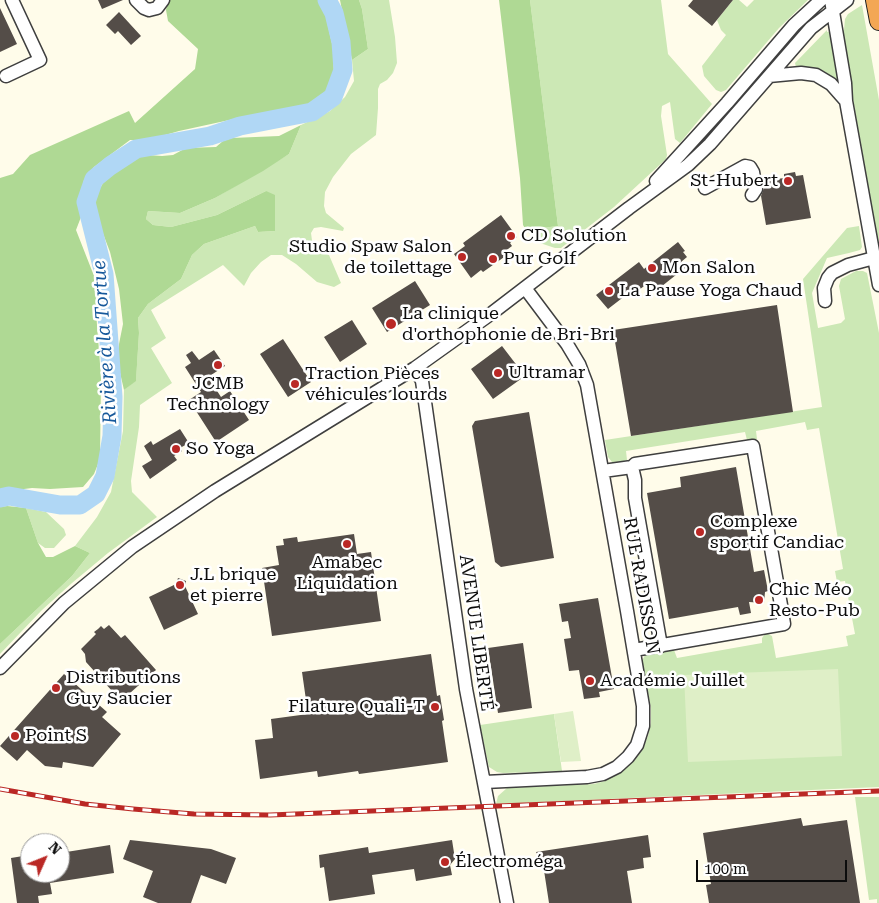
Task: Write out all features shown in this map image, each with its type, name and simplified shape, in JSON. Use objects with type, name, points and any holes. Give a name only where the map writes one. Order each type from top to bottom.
[{"type":"highway","points":[[875,0],[879,21]]},
{"type":"street","points":[[6,76],[40,60],[12,0]]},
{"type":"street","points":[[136,0],[149,10],[157,8],[163,0]]},
{"type":"street","points":[[629,208],[686,149],[794,25],[821,0]]},
{"type":"street","points":[[0,668],[64,603],[132,547],[208,495],[415,368],[688,166],[699,156],[832,5],[847,0]]},
{"type":"street","points":[[832,5],[845,83],[846,101],[879,286]]},
{"type":"street","points":[[769,76],[801,73],[816,75],[831,84],[846,101]]},
{"type":"street","points":[[705,188],[745,166],[750,167],[753,172],[756,189],[752,195]]},
{"type":"street","points":[[825,301],[824,288],[832,273],[848,265],[874,258]]},
{"type":"street","name":"RUE RADISSON","points":[[484,782],[587,777],[603,774],[624,762],[637,744],[643,726],[643,706],[634,650],[590,398],[583,372],[567,344],[525,288]]},
{"type":"street","name":"AVENUE LIBERTÉ","points":[[415,368],[422,382],[466,689],[507,903]]},
{"type":"street","points":[[603,471],[632,467],[635,464],[753,446],[784,624],[634,650]]},
{"type":"street","points":[[632,467],[635,480],[635,498],[661,646]]},
{"type":"green space","points":[[168,0],[319,0],[325,13],[333,48],[334,76],[328,92],[315,105],[234,119],[148,140],[130,140],[94,167],[84,180],[81,196],[81,217],[76,230],[96,281],[96,312],[101,377],[100,459],[94,474],[83,487],[32,488],[0,492],[0,178],[13,174],[30,155],[129,111],[135,123],[195,69],[198,49],[168,21],[166,10]]},
{"type":"green space","points":[[340,0],[359,0],[362,9],[368,49],[352,60]]},
{"type":"green space","points":[[359,0],[389,0],[397,63],[393,73],[380,84],[378,89],[376,135],[351,154],[333,177],[325,192],[324,206],[326,213],[344,228],[343,231],[321,227],[314,228],[311,233],[313,248],[329,255],[341,283],[334,287],[317,282],[282,255],[271,255],[251,273],[244,286],[223,265],[151,310],[166,338],[151,348],[172,383],[140,405],[139,427],[131,481],[132,492],[157,517],[108,553],[72,583],[42,610],[0,654],[0,644],[72,576],[90,553],[75,546],[97,517],[111,492],[123,431],[124,390],[136,380],[138,318],[148,304],[181,279],[192,255],[204,244],[255,226],[258,232],[275,231],[275,218],[266,191],[217,215],[171,227],[153,225],[146,219],[148,211],[180,213],[215,198],[289,154],[301,125],[330,111],[345,97],[354,81],[352,60],[368,49]]},
{"type":"green space","points":[[499,0],[530,0],[558,226],[526,230],[523,225],[520,178]]},
{"type":"green space","points":[[530,0],[661,0],[668,54],[712,104],[680,143],[675,139],[670,102],[662,106],[661,116],[666,159],[614,207],[561,248],[537,242],[526,230],[558,226]]},
{"type":"green space","points":[[733,0],[739,0],[747,7],[754,0],[808,0],[779,28],[726,90],[721,92],[716,90],[704,76],[702,66],[726,35],[721,30],[717,20]]},
{"type":"green space","points":[[862,5],[879,100],[879,247],[841,31],[844,30],[845,19],[848,14]]},
{"type":"green space","points":[[827,30],[827,32],[832,31],[839,84],[823,71],[815,68],[796,67],[795,63]]},
{"type":"green space","points":[[301,125],[289,154],[215,198],[180,213],[148,211],[146,219],[153,225],[171,227],[217,215],[266,191],[275,195],[275,231],[258,232],[255,226],[204,244],[192,255],[181,279],[148,304],[138,318],[136,381],[124,390],[118,364],[123,324],[119,289],[110,252],[94,210],[97,193],[105,180],[132,157],[173,155],[186,148],[216,147],[223,141],[232,138],[279,136]]},
{"type":"green space","points":[[859,226],[862,247],[860,250],[827,258],[812,293],[818,328],[841,323],[845,319],[839,286],[841,279],[856,271],[867,273],[879,333],[879,787],[496,804],[498,796],[507,788],[594,784],[614,776],[635,760],[643,749],[651,723],[651,708],[642,661],[645,655],[674,650],[677,658],[762,643],[762,638],[766,633],[772,636],[776,658],[848,646],[846,636],[855,634],[845,581],[837,582],[835,571],[843,569],[819,428],[807,430],[805,422],[756,431],[757,439],[747,440],[745,432],[626,451],[627,460],[616,463],[612,462],[608,457],[605,440],[822,407],[803,279],[847,228]]},
{"type":"green space","points":[[0,507],[26,508],[38,543],[46,557],[53,557],[75,546],[90,553],[72,576],[0,644]]},
{"type":"green space","points":[[26,508],[46,512],[64,529],[66,535],[54,548],[45,548],[38,543]]},
{"type":"green space","points":[[838,669],[842,756],[688,762],[684,675]]},
{"type":"green space","points":[[573,711],[581,761],[561,762],[554,714]]},
{"type":"green space","points":[[554,714],[562,771],[503,773],[489,767],[480,725]]},
{"type":"green space","points":[[855,797],[879,797],[879,903],[877,903],[877,899],[869,900]]},
{"type":"building","points":[[98,0],[123,0],[102,9]]},
{"type":"building","points":[[693,0],[733,0],[712,26],[688,6]]},
{"type":"building","points":[[0,8],[17,44],[0,52]]},
{"type":"building","points":[[119,12],[141,36],[131,45],[118,31],[115,34],[106,25]]},
{"type":"building","points":[[795,172],[796,176],[803,175],[811,218],[766,225],[761,196],[764,188],[763,181],[784,178],[784,174]]},
{"type":"building","points":[[501,215],[517,237],[510,243],[512,246],[504,252],[507,255],[471,278],[454,254],[465,246],[463,243]]},
{"type":"building","points":[[678,242],[687,257],[681,262],[686,267],[657,290],[651,281],[632,295],[630,292],[608,309],[596,295],[639,262],[644,269]]},
{"type":"building","points":[[415,281],[430,305],[387,332],[372,308]]},
{"type":"building","points":[[777,305],[793,412],[631,436],[613,330]]},
{"type":"building","points":[[352,320],[367,344],[340,362],[324,337]]},
{"type":"building","points":[[283,339],[311,382],[288,397],[260,354]]},
{"type":"building","name":"Ultramar","points":[[502,346],[525,376],[493,399],[471,369]]},
{"type":"building","points":[[214,350],[225,366],[208,377],[221,397],[230,391],[249,420],[216,442],[189,400],[201,392],[185,367],[191,363],[186,355],[192,351],[199,360]]},
{"type":"building","points":[[529,412],[554,558],[501,567],[495,562],[472,426],[475,421]]},
{"type":"building","points":[[180,429],[189,443],[180,448],[182,451],[174,456],[177,460],[150,479],[142,466],[152,460],[144,446],[151,441],[153,445]]},
{"type":"building","name":"Complexe sportif Candiac","points":[[736,467],[754,572],[764,570],[768,591],[765,592],[764,603],[749,602],[751,613],[740,615],[738,607],[669,619],[647,493],[681,487],[680,477]]},
{"type":"building","points":[[354,534],[357,554],[371,552],[381,621],[272,636],[262,568],[279,565],[276,546],[284,545],[283,539],[297,537],[298,542]]},
{"type":"building","points":[[178,578],[186,581],[185,586],[198,614],[164,630],[149,597],[176,584]]},
{"type":"building","points":[[598,598],[614,689],[599,692],[600,697],[584,699],[579,670],[569,671],[564,639],[571,638],[568,621],[562,622],[559,604]]},
{"type":"building","points":[[109,625],[121,638],[125,635],[156,670],[121,701],[86,662],[85,654],[81,649],[101,626],[104,629]]},
{"type":"building","points":[[523,643],[532,708],[498,713],[488,648]]},
{"type":"building","points":[[431,654],[437,696],[440,695],[444,720],[442,721],[448,762],[359,774],[358,771],[318,777],[317,771],[260,779],[255,740],[273,738],[271,719],[308,714],[302,672]]},
{"type":"building","points":[[64,674],[107,712],[102,717],[121,734],[93,767],[63,762],[62,768],[45,766],[27,750],[17,761],[0,746]]},
{"type":"building","points":[[801,818],[803,826],[847,820],[860,903],[709,903],[706,885],[711,884],[703,833]]},
{"type":"building","points":[[648,835],[651,857],[643,858],[644,868],[627,871],[632,903],[549,903],[543,864],[536,852]]},
{"type":"building","points":[[130,840],[211,849],[236,858],[226,884],[201,875],[191,903],[158,903],[143,897],[153,871],[123,859]]},
{"type":"building","points":[[452,840],[455,859],[450,865],[452,875],[416,881],[414,869],[372,875],[375,894],[329,901],[324,867],[320,868],[319,855],[368,847],[369,853]]},
{"type":"building","points":[[110,845],[114,873],[70,880],[70,851]]},
{"type":"building","points":[[20,856],[20,883],[50,883],[52,894],[38,896],[39,903],[17,903],[11,858]]},
{"type":"waterway","name":"Rivière à la Tortue","points":[[0,498],[9,496],[60,505],[80,505],[96,494],[105,476],[112,436],[113,397],[104,274],[86,202],[94,179],[136,149],[210,136],[240,126],[312,112],[333,97],[343,70],[341,42],[334,13],[327,0]]},
{"type":"railway","points":[[0,789],[85,804],[133,809],[194,814],[270,815],[879,791]]},
{"type":"place","name":"St-Hubert","points":[[788,181]]},
{"type":"place","name":"CD Solution","points":[[511,236]]},
{"type":"place","name":"Studio Spaw Salon de toilettage","points":[[462,257]]},
{"type":"place","name":"Pur Golf","points":[[493,259]]},
{"type":"place","name":"Mon Salon","points":[[652,268]]},
{"type":"place","name":"La Pause Yoga Chaud","points":[[609,291]]},
{"type":"place","name":"La clinique d'orthophonie de Bri-Bri","points":[[391,324]]},
{"type":"place","name":"JCMB Technology","points":[[218,365]]},
{"type":"place","name":"Ultramar","points":[[498,373]]},
{"type":"place","name":"Traction Pièces véhicules lourds","points":[[295,384]]},
{"type":"place","name":"So Yoga","points":[[176,449]]},
{"type":"place","name":"Complexe sportif Candiac","points":[[700,532]]},
{"type":"place","name":"Amabec Liquidation","points":[[347,544]]},
{"type":"place","name":"J.L brique et pierre","points":[[180,585]]},
{"type":"place","name":"Chic Méo Resto-Pub","points":[[759,600]]},
{"type":"place","name":"Académie Juillet","points":[[590,681]]},
{"type":"place","name":"Distributions Guy Saucier","points":[[56,688]]},
{"type":"place","name":"Filature Quali-T","points":[[435,707]]},
{"type":"place","name":"Point S","points":[[15,736]]},
{"type":"place","name":"Électroméga","points":[[445,862]]}]
